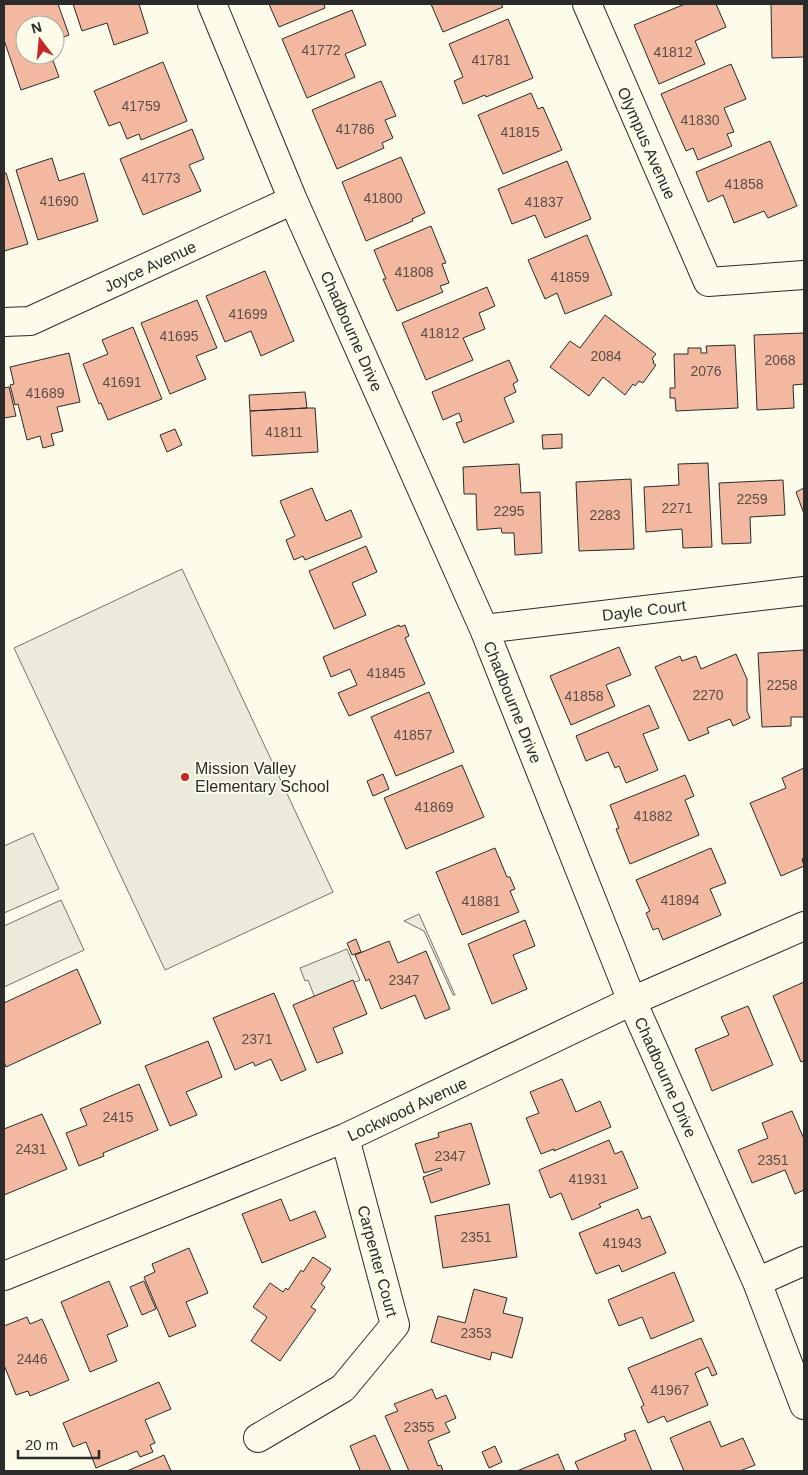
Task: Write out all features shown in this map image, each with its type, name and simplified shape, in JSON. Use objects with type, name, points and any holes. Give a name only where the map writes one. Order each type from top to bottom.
[{"type":"street","name":"Chadbourne Drive","points":[[212,4],[293,200],[484,629],[632,1001],[757,1282],[804,1405]]},
{"type":"street","name":"Olympus Avenue","points":[[587,4],[708,282],[804,275]]},
{"type":"street","name":"Joyce Avenue","points":[[4,322],[30,321],[293,200]]},
{"type":"street","name":"Dayle Court","points":[[484,629],[804,591]]},
{"type":"street","name":"Lockwood Avenue","points":[[4,1276],[345,1138],[632,1001],[804,926]]},
{"type":"street","name":"Carpenter Court","points":[[258,1438],[343,1388],[395,1325],[345,1138]]},
{"type":"street","points":[[757,1282],[804,1261]]},
{"type":"shaded area","points":[[182,569],[333,892],[165,970],[14,648]]},
{"type":"shaded area","points":[[33,833],[59,889],[4,913],[4,846]]},
{"type":"shaded area","points":[[61,900],[84,950],[4,987],[4,926]]},
{"type":"shaded area","points":[[419,914],[455,995],[453,995],[424,931],[404,921]]},
{"type":"shaded area","points":[[347,949],[360,980],[315,998],[308,980],[305,981],[300,968]]},
{"type":"building","points":[[4,4],[58,4],[62,15],[15,15],[15,65],[55,65],[59,77],[21,90],[4,40]]},
{"type":"building","points":[[73,4],[139,4],[148,33],[114,45],[107,23],[82,31]]},
{"type":"building","points":[[269,4],[326,4],[324,5],[325,8],[279,27]]},
{"type":"building","points":[[431,4],[501,4],[503,7],[443,32]]},
{"type":"building","points":[[685,4],[716,4],[726,27],[695,41],[705,64],[659,84],[634,25]]},
{"type":"building","points":[[771,4],[804,4],[804,57],[772,58]]},
{"type":"building","points":[[352,10],[366,45],[345,54],[355,77],[307,98],[282,39]]},
{"type":"building","points":[[508,19],[533,78],[463,104],[454,81],[463,77],[449,44]]},
{"type":"building","points":[[65,24],[69,35],[65,36]]},
{"type":"building","points":[[163,62],[187,121],[141,140],[139,134],[127,139],[120,122],[109,126],[94,91]]},
{"type":"building","points":[[731,64],[746,99],[724,108],[734,132],[727,134],[732,146],[698,160],[693,148],[686,151],[661,94]]},
{"type":"building","points":[[381,81],[396,116],[385,120],[393,138],[382,143],[384,148],[337,169],[312,110]]},
{"type":"building","points":[[531,93],[538,109],[543,107],[562,150],[503,174],[478,115]]},
{"type":"building","points":[[192,129],[204,159],[189,165],[201,191],[143,215],[120,159]]},
{"type":"building","points":[[770,141],[797,206],[768,218],[764,211],[734,223],[723,195],[708,202],[696,172]]},
{"type":"building","points":[[401,157],[425,213],[412,219],[413,221],[366,241],[342,182]]},
{"type":"building","points":[[52,158],[59,181],[84,173],[98,221],[38,240],[16,170]]},
{"type":"building","points":[[567,161],[591,219],[545,238],[535,215],[512,224],[498,189]]},
{"type":"building","points":[[4,173],[6,173],[28,244],[4,251]]},
{"type":"building","points":[[431,226],[446,263],[442,264],[449,283],[440,286],[443,292],[397,311],[383,279],[386,279],[374,250]]},
{"type":"building","points":[[587,235],[612,295],[565,314],[557,293],[545,299],[528,260]]},
{"type":"building","points":[[265,271],[294,341],[261,356],[251,331],[225,342],[206,296]]},
{"type":"building","points":[[487,287],[495,306],[479,313],[485,329],[463,338],[473,360],[426,380],[402,323]]},
{"type":"building","points":[[197,300],[217,348],[196,356],[206,379],[170,394],[141,323]]},
{"type":"building","points":[[605,315],[656,354],[652,359],[656,365],[643,383],[639,381],[635,386],[633,384],[625,395],[603,377],[589,396],[550,367],[570,341],[580,348]]},
{"type":"building","points":[[133,327],[162,399],[108,420],[101,403],[99,404],[83,364],[108,354],[102,340]]},
{"type":"building","points":[[804,333],[804,384],[793,385],[794,408],[757,410],[754,335]]},
{"type":"building","points":[[735,345],[738,408],[676,411],[675,398],[670,398],[670,388],[675,388],[674,354],[688,354],[688,348],[701,348],[701,353],[707,353],[706,346]]},
{"type":"building","points":[[69,353],[80,402],[57,407],[63,431],[51,434],[54,445],[43,448],[40,436],[27,440],[18,404],[15,405],[10,385],[14,384],[10,367]]},
{"type":"building","points":[[509,360],[518,381],[513,384],[516,392],[504,398],[514,422],[464,443],[456,423],[462,421],[459,413],[443,420],[432,392]]},
{"type":"building","points":[[9,387],[16,416],[4,418],[4,388]]},
{"type":"building","points":[[305,392],[307,408],[250,411],[249,395]]},
{"type":"building","points":[[315,408],[318,452],[252,456],[250,411]]},
{"type":"building","points":[[175,429],[182,445],[167,452],[160,435]]},
{"type":"building","points":[[562,434],[562,448],[543,449],[542,435]]},
{"type":"building","points":[[708,463],[712,547],[683,548],[682,529],[646,532],[644,487],[679,485],[678,464]]},
{"type":"building","points":[[519,464],[521,493],[540,492],[542,553],[515,555],[514,533],[502,533],[501,528],[477,530],[476,494],[464,494],[463,467]]},
{"type":"building","points":[[631,479],[634,549],[579,551],[576,482]]},
{"type":"building","points":[[783,480],[785,515],[750,517],[751,543],[722,544],[719,483]]},
{"type":"building","points":[[312,488],[326,521],[351,510],[362,537],[305,560],[303,556],[294,560],[286,540],[295,536],[280,501]]},
{"type":"building","points":[[804,488],[804,514],[796,492]]},
{"type":"building","points":[[366,546],[377,572],[352,583],[366,615],[334,629],[309,571]]},
{"type":"building","points":[[399,625],[400,627],[405,625],[409,636],[405,638],[425,684],[349,716],[338,693],[357,685],[350,669],[331,677],[323,657]]},
{"type":"building","points":[[619,647],[631,675],[606,685],[615,706],[571,725],[550,676]]},
{"type":"building","points":[[804,650],[804,717],[791,717],[791,726],[762,727],[758,653]]},
{"type":"building","points":[[736,654],[747,679],[747,711],[750,718],[733,726],[730,719],[707,728],[709,733],[689,741],[655,667],[680,656],[682,661],[696,656],[701,669]]},
{"type":"building","points":[[429,692],[454,752],[396,776],[371,717]]},
{"type":"building","points":[[649,705],[659,728],[643,734],[658,770],[626,783],[619,766],[615,768],[608,752],[586,761],[576,736]]},
{"type":"building","points":[[462,765],[484,817],[406,849],[384,798]]},
{"type":"building","points":[[804,768],[804,858],[802,859],[804,866],[781,876],[750,803],[786,788],[782,778]]},
{"type":"building","points":[[383,774],[389,789],[373,796],[367,781]]},
{"type":"building","points":[[685,775],[694,796],[685,800],[699,835],[630,864],[616,829],[619,828],[610,805]]},
{"type":"building","points":[[495,848],[507,877],[510,877],[515,889],[510,891],[519,912],[462,935],[436,872]]},
{"type":"building","points":[[711,848],[726,883],[710,889],[721,915],[663,940],[658,928],[653,930],[646,913],[650,911],[636,880]]},
{"type":"building","points":[[525,920],[535,946],[513,955],[527,989],[492,1004],[468,944]]},
{"type":"building","points":[[356,939],[361,952],[352,955],[347,943]]},
{"type":"building","points":[[389,941],[398,963],[426,951],[450,1009],[425,1019],[415,995],[381,1009],[369,979],[366,981],[355,955]]},
{"type":"building","points":[[77,969],[101,1023],[6,1067],[4,1061],[4,1003]]},
{"type":"building","points":[[353,980],[367,1014],[333,1028],[343,1053],[317,1063],[293,1005]]},
{"type":"building","points":[[804,982],[804,1061],[801,1062],[773,996]]},
{"type":"building","points":[[274,993],[306,1070],[281,1081],[271,1059],[255,1066],[253,1062],[235,1070],[213,1018]]},
{"type":"building","points":[[748,1006],[773,1065],[712,1091],[695,1049],[729,1035],[721,1017]]},
{"type":"building","points":[[208,1041],[222,1077],[186,1092],[197,1115],[170,1126],[145,1066]]},
{"type":"building","points":[[562,1079],[576,1112],[600,1101],[611,1127],[554,1151],[554,1149],[541,1154],[526,1118],[539,1113],[530,1092]]},
{"type":"building","points":[[139,1084],[158,1130],[103,1153],[104,1156],[79,1166],[66,1133],[87,1125],[80,1109]]},
{"type":"building","points":[[792,1111],[804,1139],[804,1190],[795,1194],[785,1170],[752,1183],[738,1150],[768,1138],[762,1123]]},
{"type":"building","points":[[42,1114],[67,1169],[4,1195],[4,1129]]},
{"type":"building","points":[[471,1123],[490,1184],[431,1203],[423,1177],[442,1170],[441,1168],[424,1173],[415,1144],[439,1137],[438,1133]]},
{"type":"building","points":[[609,1140],[615,1154],[622,1151],[638,1188],[599,1204],[601,1207],[572,1220],[561,1193],[550,1198],[539,1170]]},
{"type":"building","points":[[281,1199],[290,1221],[315,1211],[326,1237],[262,1263],[242,1214]]},
{"type":"building","points":[[509,1204],[517,1257],[443,1268],[435,1216]]},
{"type":"building","points":[[638,1209],[642,1219],[650,1216],[666,1253],[622,1272],[619,1265],[596,1274],[579,1233]]},
{"type":"building","points":[[189,1248],[208,1293],[186,1302],[196,1326],[169,1337],[144,1277],[155,1272],[152,1264]]},
{"type":"building","points":[[313,1257],[331,1269],[321,1284],[325,1287],[311,1307],[316,1310],[280,1361],[251,1341],[267,1317],[253,1307],[270,1283],[283,1292],[286,1288],[288,1290],[301,1270],[303,1272]]},
{"type":"building","points":[[674,1272],[694,1321],[651,1339],[642,1317],[619,1326],[608,1300]]},
{"type":"building","points":[[109,1281],[128,1326],[107,1335],[117,1361],[90,1372],[61,1302]]},
{"type":"building","points":[[144,1281],[156,1309],[142,1315],[130,1287]]},
{"type":"building","points":[[474,1289],[507,1298],[503,1313],[523,1318],[512,1358],[492,1352],[490,1360],[431,1342],[438,1316],[465,1323]]},
{"type":"building","points":[[27,1317],[30,1324],[42,1319],[69,1380],[30,1396],[28,1391],[16,1395],[4,1365],[4,1326]]},
{"type":"building","points":[[701,1338],[717,1374],[712,1376],[708,1367],[695,1373],[708,1405],[667,1422],[664,1416],[648,1423],[641,1407],[644,1405],[628,1368]]},
{"type":"building","points":[[159,1382],[171,1409],[145,1420],[155,1443],[150,1445],[153,1452],[140,1457],[137,1451],[96,1468],[86,1442],[73,1447],[63,1423]]},
{"type":"building","points":[[432,1389],[436,1399],[446,1395],[456,1418],[445,1423],[450,1432],[428,1441],[438,1466],[441,1465],[443,1471],[409,1471],[385,1416],[398,1411],[394,1404]]},
{"type":"building","points":[[710,1421],[721,1447],[743,1438],[755,1465],[740,1471],[684,1471],[670,1438]]},
{"type":"building","points":[[635,1430],[652,1471],[579,1471],[575,1462],[626,1440],[624,1434]]},
{"type":"building","points":[[375,1435],[391,1471],[358,1471],[360,1470],[350,1446]]},
{"type":"building","points":[[495,1446],[502,1462],[489,1468],[482,1452]]},
{"type":"building","points":[[558,1454],[565,1471],[517,1471]]},
{"type":"building","points":[[164,1455],[171,1471],[127,1471]]},
{"type":"place","name":"Mission Valley Elementary School","points":[[185,777]]}]
